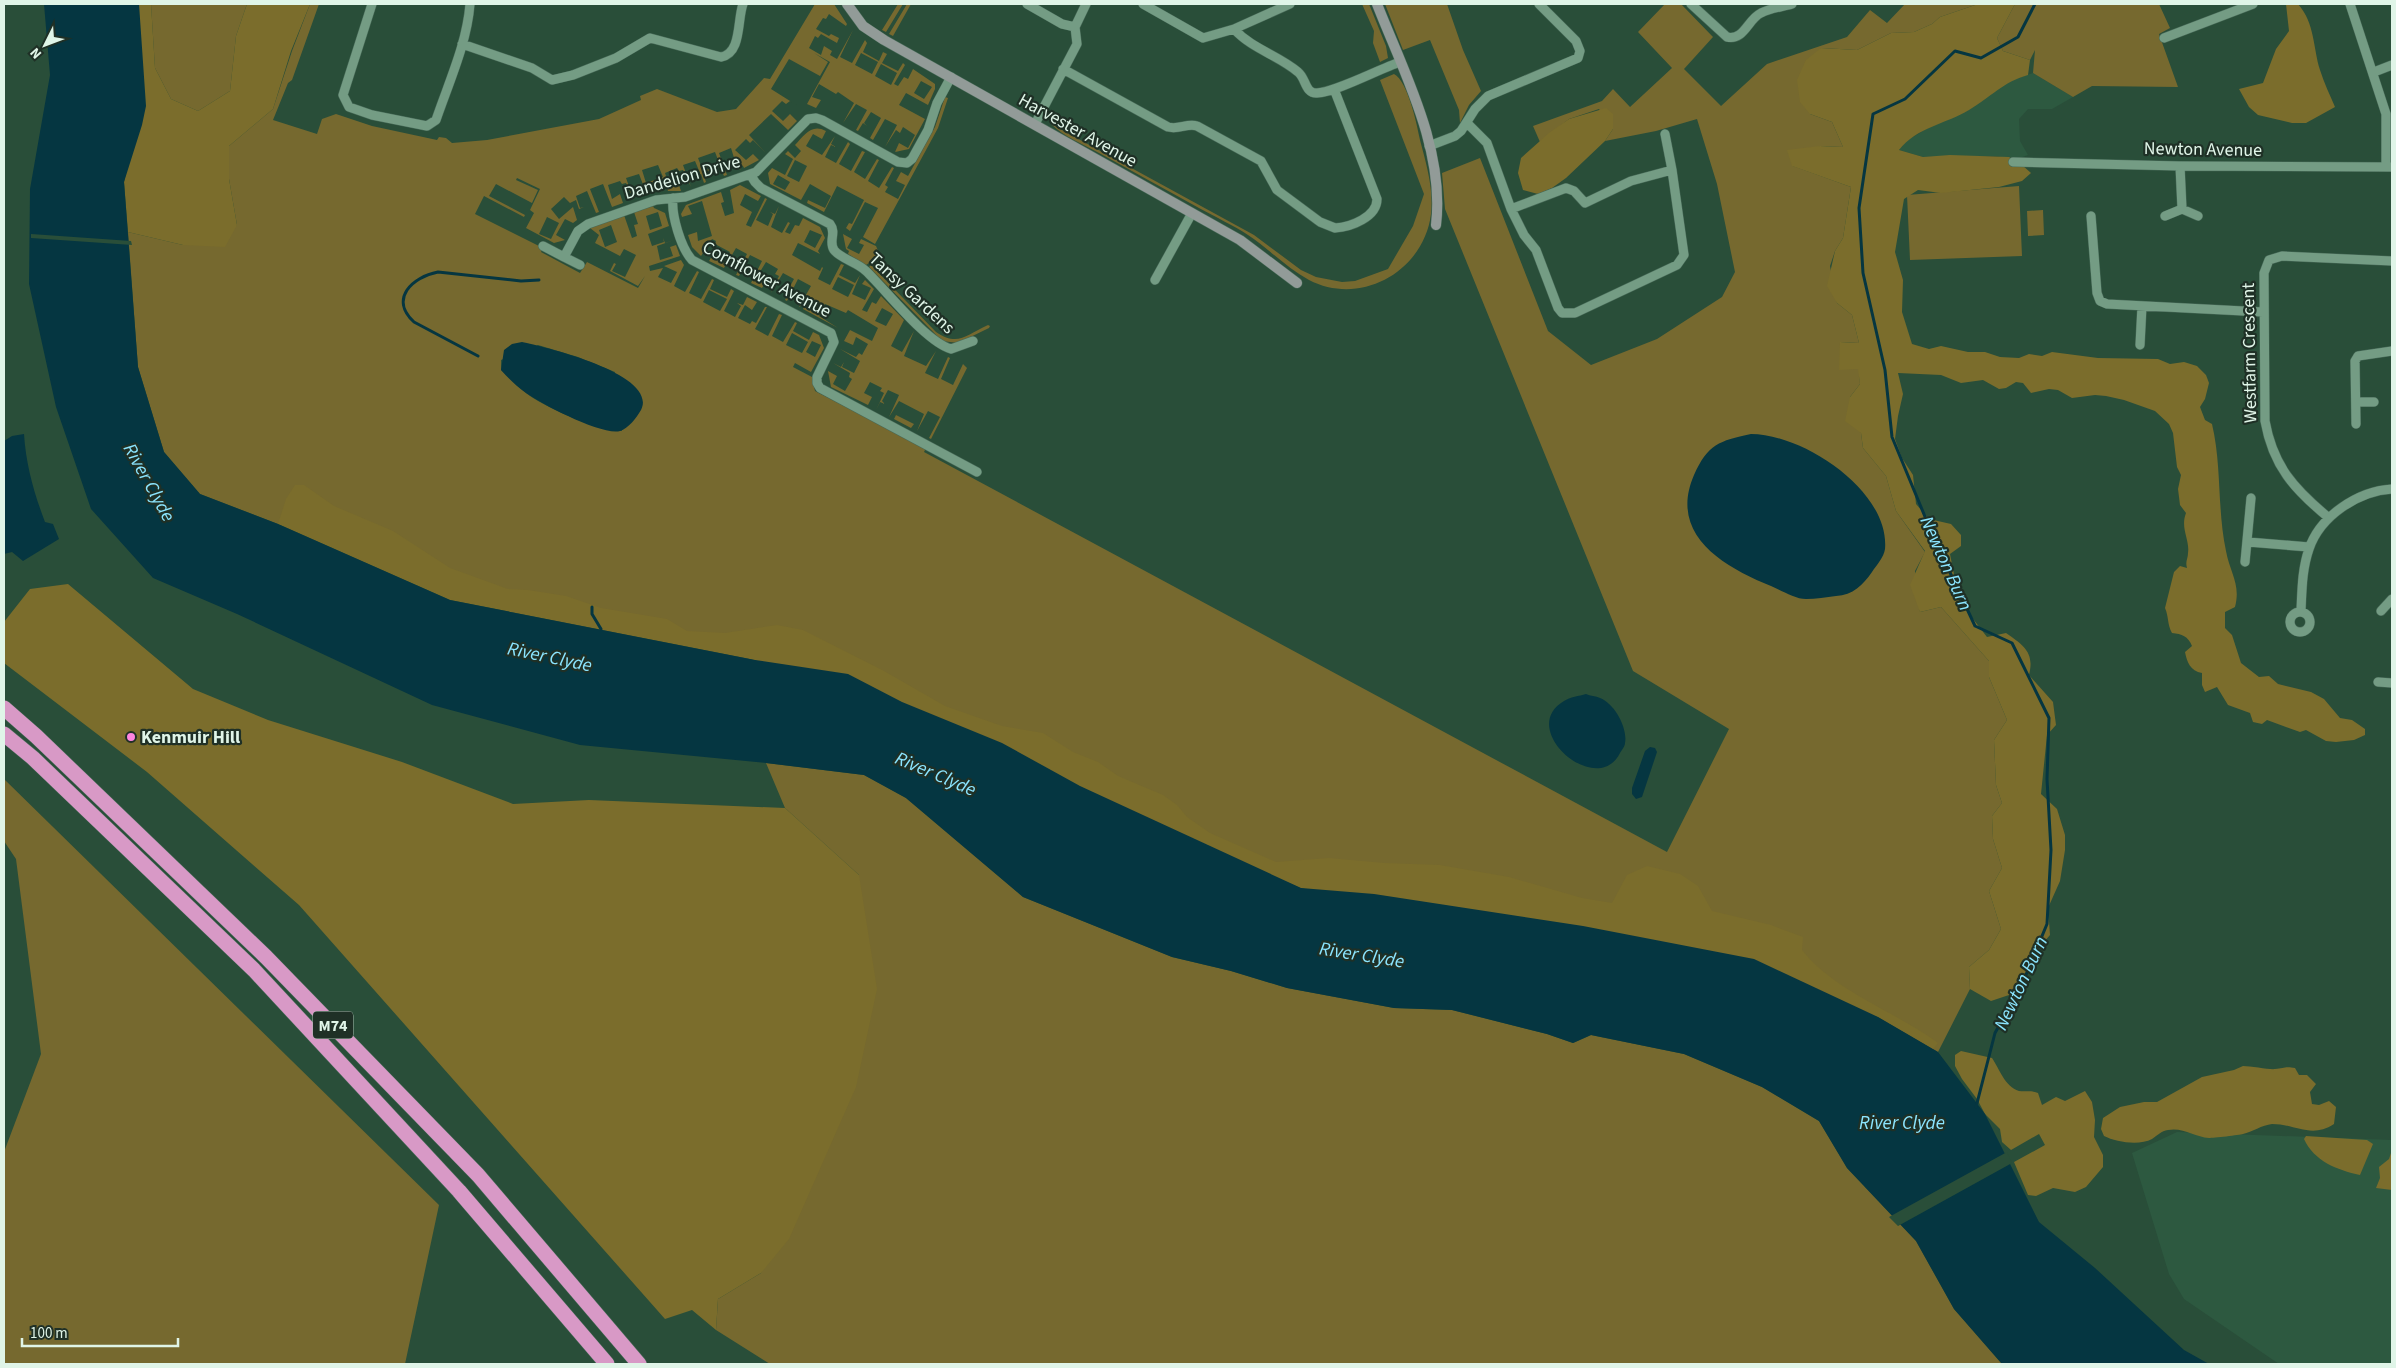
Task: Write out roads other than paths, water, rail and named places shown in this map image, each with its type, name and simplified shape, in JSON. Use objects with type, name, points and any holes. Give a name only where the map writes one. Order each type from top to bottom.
[{"type":"highway","name":"M74","points":[[4,708],[36,736],[266,957],[471,1168],[639,1364]]},
{"type":"highway","name":"M74","points":[[4,734],[32,758],[254,970],[459,1191],[607,1364]]},
{"type":"street","points":[[372,4],[342,95],[349,107],[372,115],[427,126],[436,120],[462,44],[470,4]]},
{"type":"street","points":[[462,44],[532,68],[552,80],[573,75],[616,58],[650,38],[721,57],[728,56],[733,50],[743,4]]},
{"type":"street","name":"Harvester Avenue","points":[[847,4],[863,26],[884,40],[1240,240],[1297,283]]},
{"type":"street","points":[[1027,4],[1062,24],[1075,27]]},
{"type":"street","points":[[1035,124],[1077,44],[1075,27],[1086,4]]},
{"type":"street","points":[[1143,4],[1203,38],[1234,29],[1290,4]]},
{"type":"street","points":[[1377,4],[1419,108],[1438,188],[1436,226]]},
{"type":"street","points":[[1429,146],[1455,136],[1468,124],[1475,109],[1488,96],[1576,59],[1580,55],[1576,41],[1539,4]]},
{"type":"street","points":[[1691,4],[1727,37],[1733,38],[1740,35],[1760,13],[1792,4]]},
{"type":"street","points":[[2164,38],[2251,4]]},
{"type":"street","points":[[2350,4],[2374,72],[2386,114],[2389,167]]},
{"type":"street","points":[[1234,29],[1244,39],[1297,71],[1310,91],[1317,93],[1334,89],[1400,62]]},
{"type":"street","points":[[2374,72],[2392,65]]},
{"type":"street","points":[[1064,69],[1168,127],[1174,129],[1192,125],[1197,126],[1261,161],[1277,190],[1320,222],[1335,228],[1370,216],[1375,210],[1377,200],[1334,89]]},
{"type":"street","name":"Dandelion Drive","points":[[564,257],[576,234],[585,225],[656,200],[685,197],[760,170],[806,121],[813,118],[822,120],[898,162],[907,163],[912,159],[928,130],[937,103],[951,77]]},
{"type":"street","points":[[1468,124],[1487,143],[1511,209],[1524,235],[1536,250],[1558,308],[1562,313],[1575,313],[1677,265],[1684,255],[1665,134]]},
{"type":"street","name":"Newton Avenue","points":[[2013,162],[2180,166],[2389,167]]},
{"type":"street","points":[[2180,166],[2182,209]]},
{"type":"street","points":[[1511,209],[1566,188],[1574,192],[1585,203],[1631,181],[1672,170]]},
{"type":"street","name":"Tansy Gardens","points":[[750,174],[761,188],[830,224],[834,232],[832,244],[834,251],[864,269],[936,342],[951,349],[973,341]]},
{"type":"street","name":"Cornflower Avenue","points":[[673,198],[674,216],[687,253],[692,260],[831,333],[834,342],[817,377],[817,383],[820,388],[977,472]]},
{"type":"street","points":[[2165,216],[2182,209],[2198,216]]},
{"type":"street","points":[[1155,280],[1192,213]]},
{"type":"street","points":[[2091,216],[2097,293],[2100,300],[2107,304],[2263,312]]},
{"type":"street","points":[[543,246],[580,265]]},
{"type":"street","name":"Westfarm Crescent","points":[[2329,518],[2299,492],[2288,478],[2269,442],[2265,421],[2264,273],[2269,260],[2282,256],[2392,261]]},
{"type":"street","points":[[2140,345],[2142,306]]},
{"type":"street","points":[[2356,424],[2355,361],[2358,356],[2392,351]]},
{"type":"street","points":[[2356,402],[2374,402]]},
{"type":"street","points":[[2301,610],[2305,565],[2309,547],[2329,518],[2358,498],[2382,490],[2392,489]]},
{"type":"street","points":[[2245,562],[2251,498]]},
{"type":"street","points":[[2248,542],[2309,547]]},
{"type":"street","points":[[2381,611],[2392,599]]},
{"type":"street","points":[[2378,682],[2392,683]]},
{"type":"water","name":"River Clyde","points":[[44,4],[139,4],[146,106],[124,182],[138,367],[164,452],[200,494],[278,524],[450,600],[755,660],[848,674],[902,702],[1002,743],[1080,786],[1301,888],[1374,894],[1583,926],[1754,959],[1878,1017],[1938,1052],[1985,1114],[2039,1222],[2095,1268],[2184,1350],[2209,1364],[2002,1364],[1954,1309],[1916,1241],[1847,1168],[1819,1121],[1762,1087],[1684,1054],[1591,1035],[1573,1043],[1547,1034],[1452,1010],[1394,1008],[1287,988],[1231,971],[1172,957],[1023,897],[906,798],[864,775],[766,763],[580,745],[432,705],[237,614],[153,578],[91,509],[56,407],[29,284],[30,189],[50,75]]},
{"type":"water","points":[[522,342],[575,356],[617,374],[633,385],[642,397],[641,410],[626,428],[620,431],[612,431],[600,429],[572,418],[534,398],[519,388],[501,370],[504,350],[512,344]]},
{"type":"water","points":[[24,434],[31,479],[37,500],[45,522],[53,524],[59,539],[23,561],[12,552],[4,554],[4,441],[12,436]]},
{"type":"water","points":[[1751,434],[1772,437],[1795,444],[1818,455],[1859,487],[1873,507],[1883,527],[1885,549],[1878,564],[1865,581],[1848,594],[1806,599],[1793,596],[1735,569],[1705,546],[1695,531],[1688,515],[1688,496],[1699,465],[1710,450],[1716,446],[1731,439]]},
{"type":"water","points":[[1586,694],[1600,698],[1610,705],[1622,723],[1625,744],[1609,765],[1595,768],[1580,764],[1565,755],[1555,742],[1549,727],[1552,713],[1564,701]]},
{"type":"water","points":[[1650,747],[1655,748],[1657,752],[1642,797],[1636,799],[1632,794],[1632,788],[1645,751]]},
{"type":"waterway","name":"Newton Burn","points":[[1976,1107],[1995,1033],[2023,982],[2047,924],[2051,850],[2047,779],[2049,718],[2012,643],[1975,626],[1933,536],[1892,437],[1885,370],[1863,273],[1859,208],[1873,114],[1905,99],[1955,51],[1981,58],[2018,37],[2035,4]]},
{"type":"waterway","points":[[478,356],[414,322],[404,305],[404,297],[407,290],[420,279],[438,272],[521,281],[539,280]]},
{"type":"waterway","points":[[592,607],[592,614],[601,629]]},
{"type":"place","name":"Kenmuir Hill","points":[[131,737]]}]
